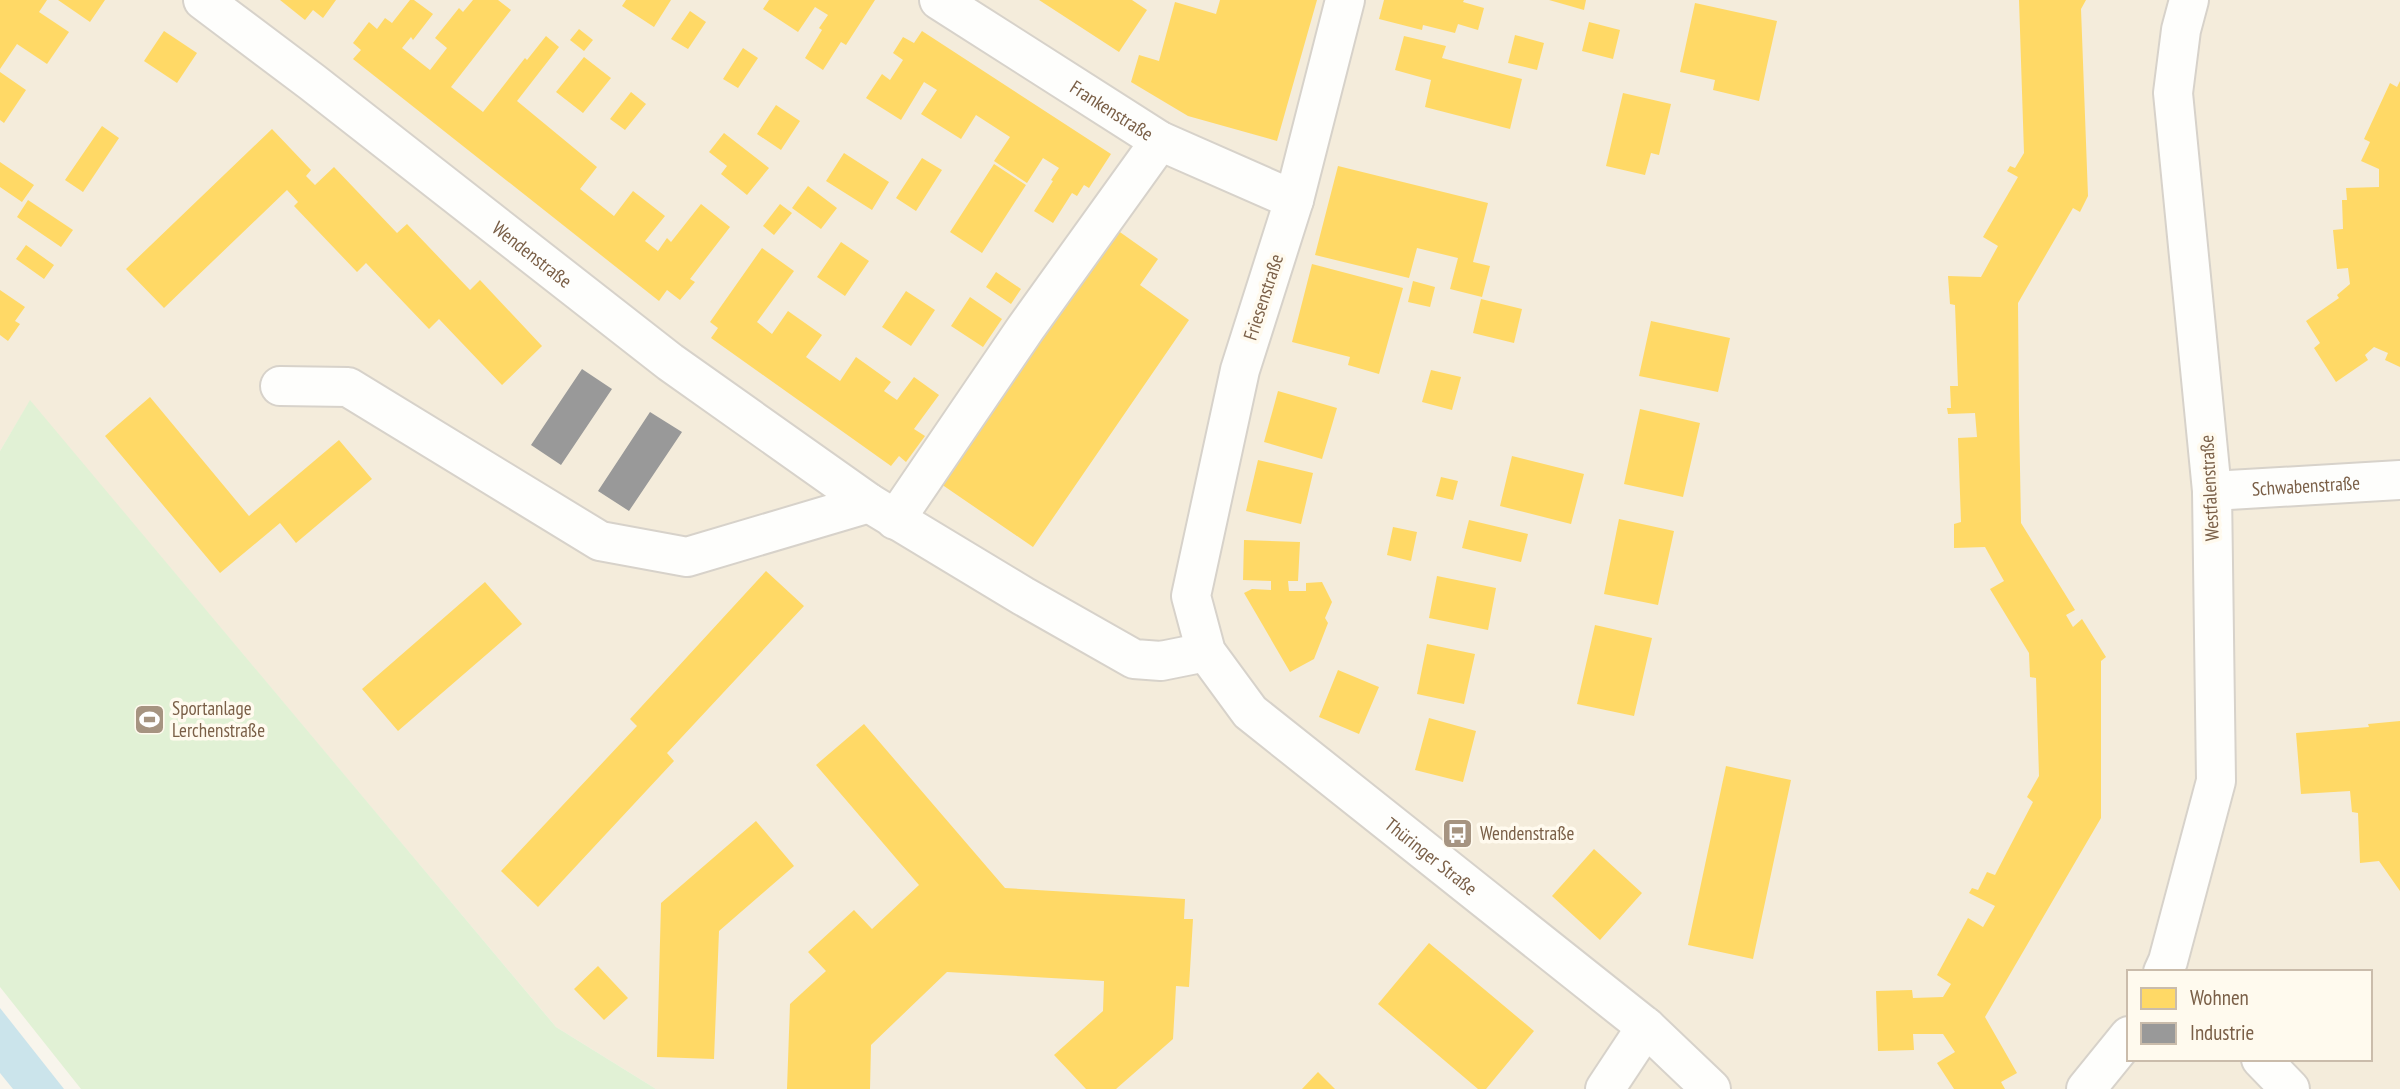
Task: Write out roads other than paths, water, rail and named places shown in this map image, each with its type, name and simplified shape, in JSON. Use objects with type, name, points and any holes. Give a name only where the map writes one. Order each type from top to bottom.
[{"type":"street","name":"Wendenstraße","points":[[204,0],[670,362],[882,512],[1134,659],[1161,661],[1206,652]]},
{"type":"street","name":"Frankenstraße","points":[[939,0],[1160,141],[1294,200]]},
{"type":"street","name":"Friesenstraße","points":[[1191,596],[1240,370],[1294,200],[1345,0]]},
{"type":"street","name":"Westfalenstraße","points":[[2170,968],[2216,781],[2212,491],[2173,93],[2181,30],[2189,0]]},
{"type":"street","points":[[280,386],[348,387],[600,541],[687,557],[882,512],[1025,329],[1160,141]]},
{"type":"street","name":"Schwabenstraße","points":[[2212,491],[2400,480]]},
{"type":"street","name":"Thüringer Straße","points":[[1191,596],[1206,652],[1250,712],[1646,1027],[1711,1089]]},
{"type":"street","points":[[1605,1089],[1646,1027]]},
{"type":"street","points":[[2087,1089],[2127,1039]]},
{"type":"street","points":[[2263,1061],[2290,1089]]},
{"type":"water","points":[[0,1008],[64,1089],[13,1089],[0,1073]]},
{"type":"place","name":"Sportanlage Lerchenstraße","points":[[149,719]]},
{"type":"place","name":"Wendenstraße","points":[[1457,833]]}]
